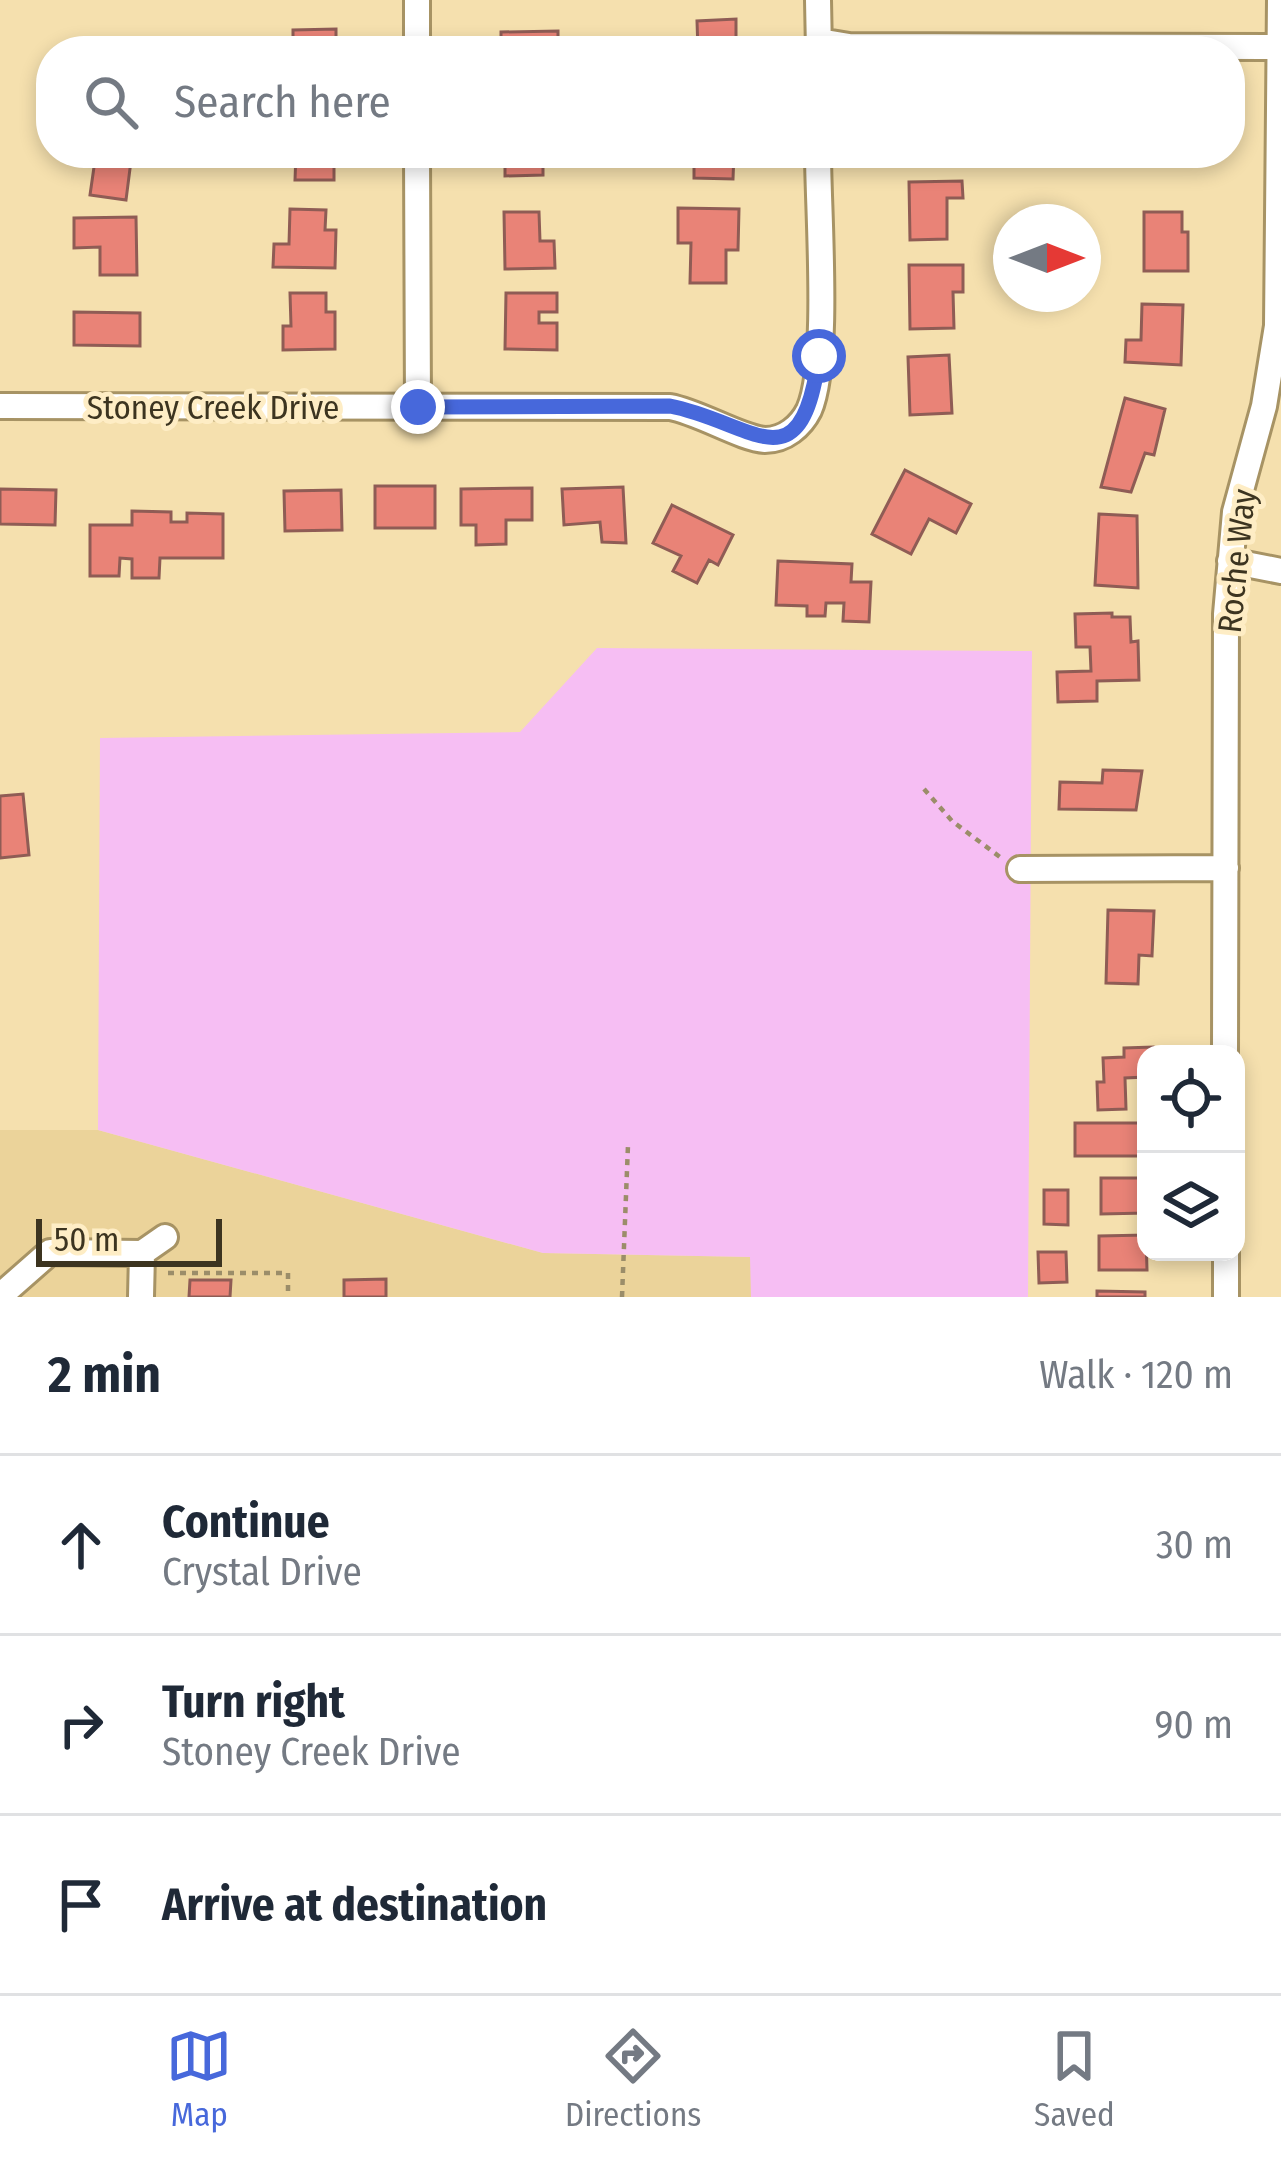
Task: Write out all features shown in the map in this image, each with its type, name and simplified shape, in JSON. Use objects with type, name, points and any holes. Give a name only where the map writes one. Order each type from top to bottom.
[{"type":"street","points":[[417,0],[417,36]]},
{"type":"street","points":[[818,0],[819,36]]},
{"type":"street","name":"Roche Way","points":[[1225,1045],[1226,614],[1234,512],[1264,406],[1277,326],[1280,0]]},
{"type":"street","points":[[1245,47],[1280,47]]},
{"type":"street","points":[[417,168],[418,407]]},
{"type":"street","name":"Stoney Creek Drive","points":[[0,406],[670,406],[757,438],[779,437],[796,427],[814,397],[819,356],[818,168]]},
{"type":"street","points":[[1230,562],[1281,571]]},
{"type":"street","points":[[1020,868],[1226,868]]},
{"type":"street","points":[[141,1297],[149,1263],[165,1237]]},
{"type":"street","points":[[0,1296],[50,1252],[149,1263]]},
{"type":"street","points":[[1226,1261],[1226,1297]]},
{"type":"path","points":[[924,789],[952,821],[1020,868]]},
{"type":"path","points":[[622,1297],[628,1145]]},
{"type":"path","points":[[149,1263],[288,1273],[288,1297]]},
{"type":"shaded area","points":[[597,648],[1032,651],[1028,1297],[751,1297],[750,1257],[543,1253],[98,1130],[100,738],[520,732]]},
{"type":"shaded area","points":[[0,1130],[98,1130],[543,1253],[751,1257],[751,1297],[0,1297]]},
{"type":"building","points":[[736,19],[736,36],[698,36],[697,21]]},
{"type":"building","points":[[336,29],[336,36],[293,36],[293,30]]},
{"type":"building","points":[[558,31],[558,36],[501,36],[501,32]]},
{"type":"building","points":[[94,168],[130,168],[126,200],[90,195]]},
{"type":"building","points":[[295,168],[334,168],[334,180],[295,180]]},
{"type":"building","points":[[505,168],[543,168],[543,175],[505,176]]},
{"type":"building","points":[[694,168],[733,168],[733,179],[694,178]]},
{"type":"building","points":[[962,181],[963,198],[947,198],[947,239],[910,240],[909,182]]},
{"type":"building","points":[[678,208],[739,209],[738,250],[726,250],[726,283],[690,283],[691,243],[678,243]]},
{"type":"building","points":[[290,209],[326,210],[325,230],[336,230],[335,268],[273,267],[274,244],[289,244]]},
{"type":"building","points":[[504,212],[539,212],[540,241],[554,241],[555,268],[505,269]]},
{"type":"building","points":[[1144,212],[1182,212],[1182,232],[1188,232],[1188,271],[1144,271]]},
{"type":"building","points":[[136,217],[137,275],[100,275],[100,247],[74,248],[74,218]]},
{"type":"building","points":[[909,265],[963,265],[963,292],[953,292],[954,328],[910,329]]},
{"type":"building","points":[[290,293],[326,293],[326,312],[335,312],[335,349],[283,350],[283,326],[291,326]]},
{"type":"building","points":[[506,293],[557,293],[557,312],[539,312],[539,323],[557,323],[557,350],[505,349]]},
{"type":"building","points":[[1142,304],[1183,305],[1181,365],[1125,362],[1126,340],[1141,340]]},
{"type":"building","points":[[74,312],[140,313],[140,346],[74,345]]},
{"type":"building","points":[[949,355],[952,413],[910,415],[908,357]]},
{"type":"building","points":[[1125,398],[1165,409],[1154,455],[1145,453],[1131,492],[1101,487]]},
{"type":"building","points":[[905,470],[971,504],[956,533],[929,519],[911,554],[872,534]]},
{"type":"building","points":[[375,486],[435,486],[435,528],[375,528]]},
{"type":"building","points":[[623,487],[626,543],[602,542],[600,522],[564,525],[562,489]]},
{"type":"building","points":[[532,488],[532,520],[506,520],[506,544],[476,545],[476,525],[461,525],[461,489]]},
{"type":"building","points":[[0,489],[56,490],[55,525],[0,524]]},
{"type":"building","points":[[341,490],[342,530],[285,531],[284,491]]},
{"type":"building","points":[[672,505],[733,535],[718,565],[709,560],[697,583],[673,571],[681,556],[653,543]]},
{"type":"building","points":[[132,511],[171,512],[171,522],[187,522],[187,513],[223,514],[223,558],[160,558],[159,578],[132,578],[132,559],[120,558],[119,576],[90,576],[90,525],[132,525]]},
{"type":"building","points":[[1099,514],[1137,516],[1138,588],[1095,585]]},
{"type":"building","points":[[778,561],[852,564],[851,582],[871,582],[869,622],[843,621],[844,603],[826,603],[825,616],[807,616],[807,606],[776,605]]},
{"type":"building","points":[[1112,613],[1112,617],[1130,617],[1131,642],[1138,641],[1139,680],[1097,681],[1097,701],[1058,702],[1057,672],[1091,671],[1090,647],[1076,647],[1075,614]]},
{"type":"building","points":[[1103,770],[1142,771],[1136,810],[1059,809],[1060,782],[1102,783]]},
{"type":"building","points":[[23,794],[29,855],[0,858],[0,796]]},
{"type":"building","points":[[1108,910],[1154,911],[1152,956],[1139,955],[1138,984],[1106,983]]},
{"type":"building","points":[[1124,1048],[1137,1048],[1137,1077],[1125,1078],[1126,1109],[1098,1110],[1097,1082],[1104,1082],[1103,1058],[1124,1057]]},
{"type":"building","points":[[1075,1123],[1137,1123],[1137,1156],[1075,1156]]},
{"type":"building","points":[[1101,1178],[1137,1178],[1137,1213],[1101,1214]]},
{"type":"building","points":[[1044,1190],[1068,1190],[1068,1225],[1044,1224]]},
{"type":"building","points":[[1137,1235],[1137,1261],[1147,1261],[1147,1270],[1099,1270],[1099,1236]]},
{"type":"building","points":[[1038,1252],[1066,1252],[1067,1282],[1039,1283]]},
{"type":"building","points":[[386,1279],[386,1297],[344,1297],[344,1280]]},
{"type":"building","points":[[190,1280],[231,1280],[230,1297],[189,1297]]},
{"type":"building","points":[[1097,1291],[1145,1292],[1145,1297],[1097,1297]]},
{"type":"route","points":[[418,407],[670,406],[765,440],[790,433],[806,415],[814,397],[819,356]]}]
